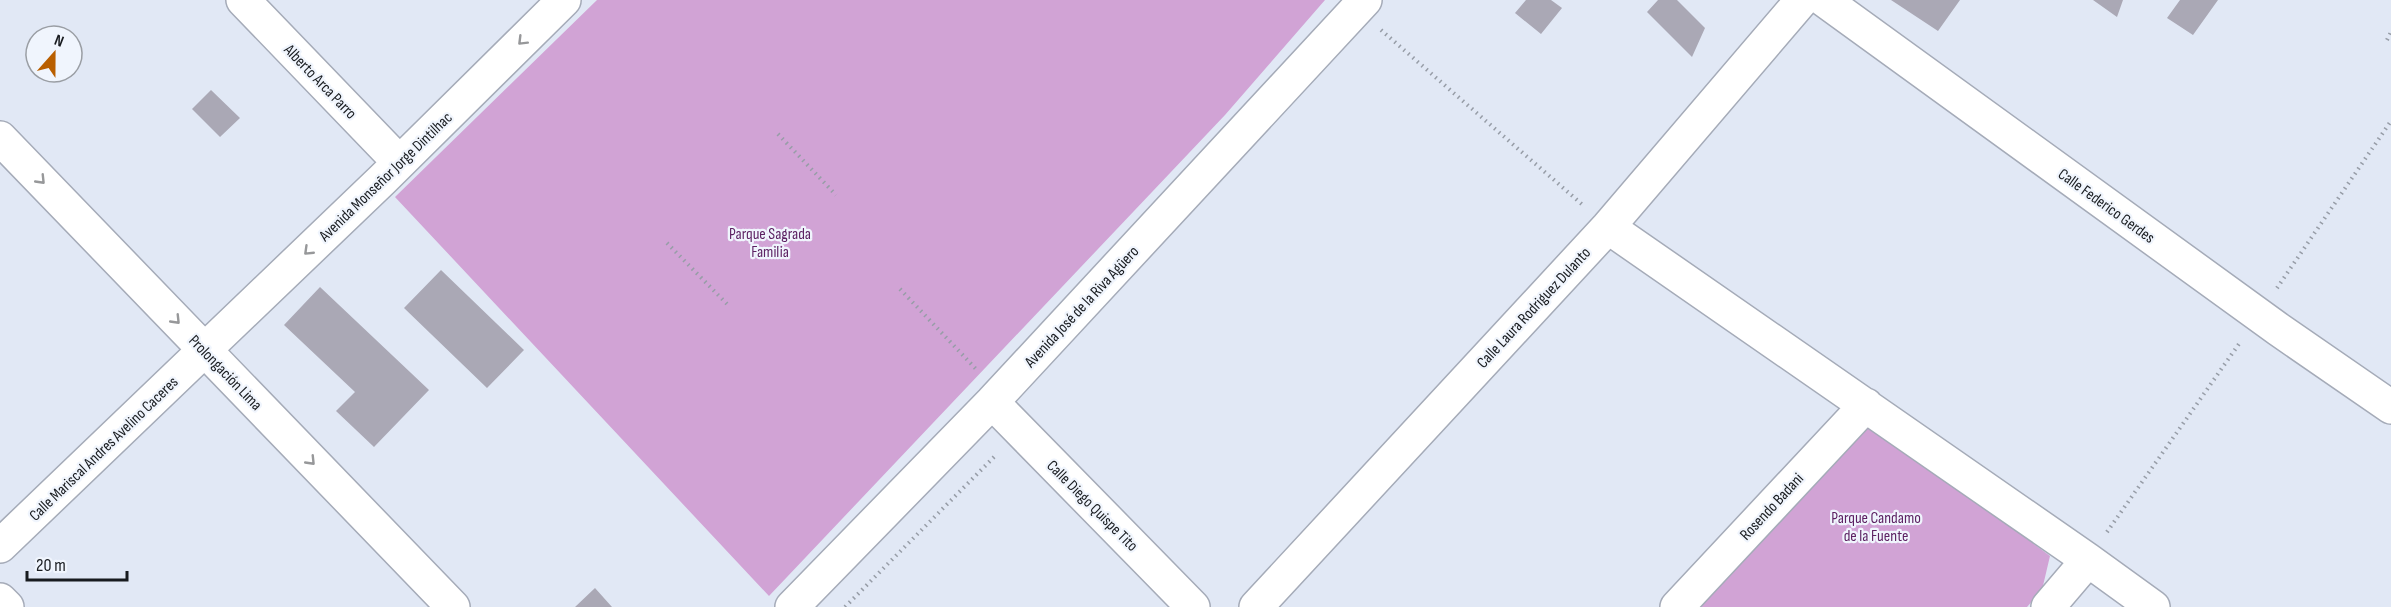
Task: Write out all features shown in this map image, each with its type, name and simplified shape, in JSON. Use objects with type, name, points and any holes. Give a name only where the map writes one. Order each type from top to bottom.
[{"type":"street","name":"Alberto Arca Parro","points":[[243,0],[399,162]]},
{"type":"street","name":"Avenida Monseñor Jorge Dintilhac","points":[[205,350],[564,0]]},
{"type":"street","name":"Calle Laura Rodriguez Dulanto","points":[[1256,607],[1608,227],[1802,0]]},
{"type":"street","name":"Calle Federico Gerdes","points":[[1824,0],[2278,329],[2391,407]]},
{"type":"street","name":"Avenida José de la Riva Agüero","points":[[816,603],[992,402],[1370,12]]},
{"type":"street","name":"Prolongación Lima","points":[[0,138],[453,607]]},
{"type":"street","points":[[1608,227],[2153,607]]},
{"type":"street","name":"Calle Mariscal Andres Avelino Caceres","points":[[0,546],[205,350]]},
{"type":"street","name":"Calle Diego Quispe Tito","points":[[992,402],[1193,607]]},
{"type":"street","name":"Rosendo Badani","points":[[1677,607],[1866,405]]},
{"type":"street","points":[[2048,607],[2088,560]]},
{"type":"street","points":[[0,600],[7,607]]},
{"type":"path","points":[[1370,12],[1608,227]]},
{"type":"path","points":[[2387,40],[2391,33]]},
{"type":"path","points":[[778,134],[836,195]]},
{"type":"path","points":[[667,243],[728,305]]},
{"type":"path","points":[[900,289],[979,371]]},
{"type":"path","points":[[816,603],[1003,448]]},
{"type":"path","points":[[816,603],[845,607]]},
{"type":"path","points":[[816,603],[854,607]]},
{"type":"green space","name":"Parque Sagrada Familia","points":[[597,0],[1325,0],[1225,115],[769,596],[395,197]]},
{"type":"green space","name":"Parque Candamo de la Fuente","points":[[1877,427],[2050,556],[2042,590],[2027,607],[1692,607],[1855,431]]},
{"type":"building","points":[[1526,0],[1551,0],[1562,8],[1541,34],[1515,13]]},
{"type":"building","points":[[1658,0],[1677,0],[1705,28],[1692,57],[1647,12]]},
{"type":"building","points":[[1891,0],[1960,0],[1938,31]]},
{"type":"building","points":[[2093,0],[2123,0],[2117,17]]},
{"type":"building","points":[[2180,0],[2218,0],[2193,35],[2167,18]]},
{"type":"building","points":[[211,90],[240,118],[220,137],[192,109]]},
{"type":"building","points":[[441,270],[524,350],[487,388],[404,308]]},
{"type":"building","points":[[320,287],[429,390],[374,447],[336,411],[355,392],[284,325]]},
{"type":"building","points":[[595,588],[612,607],[575,607]]}]
